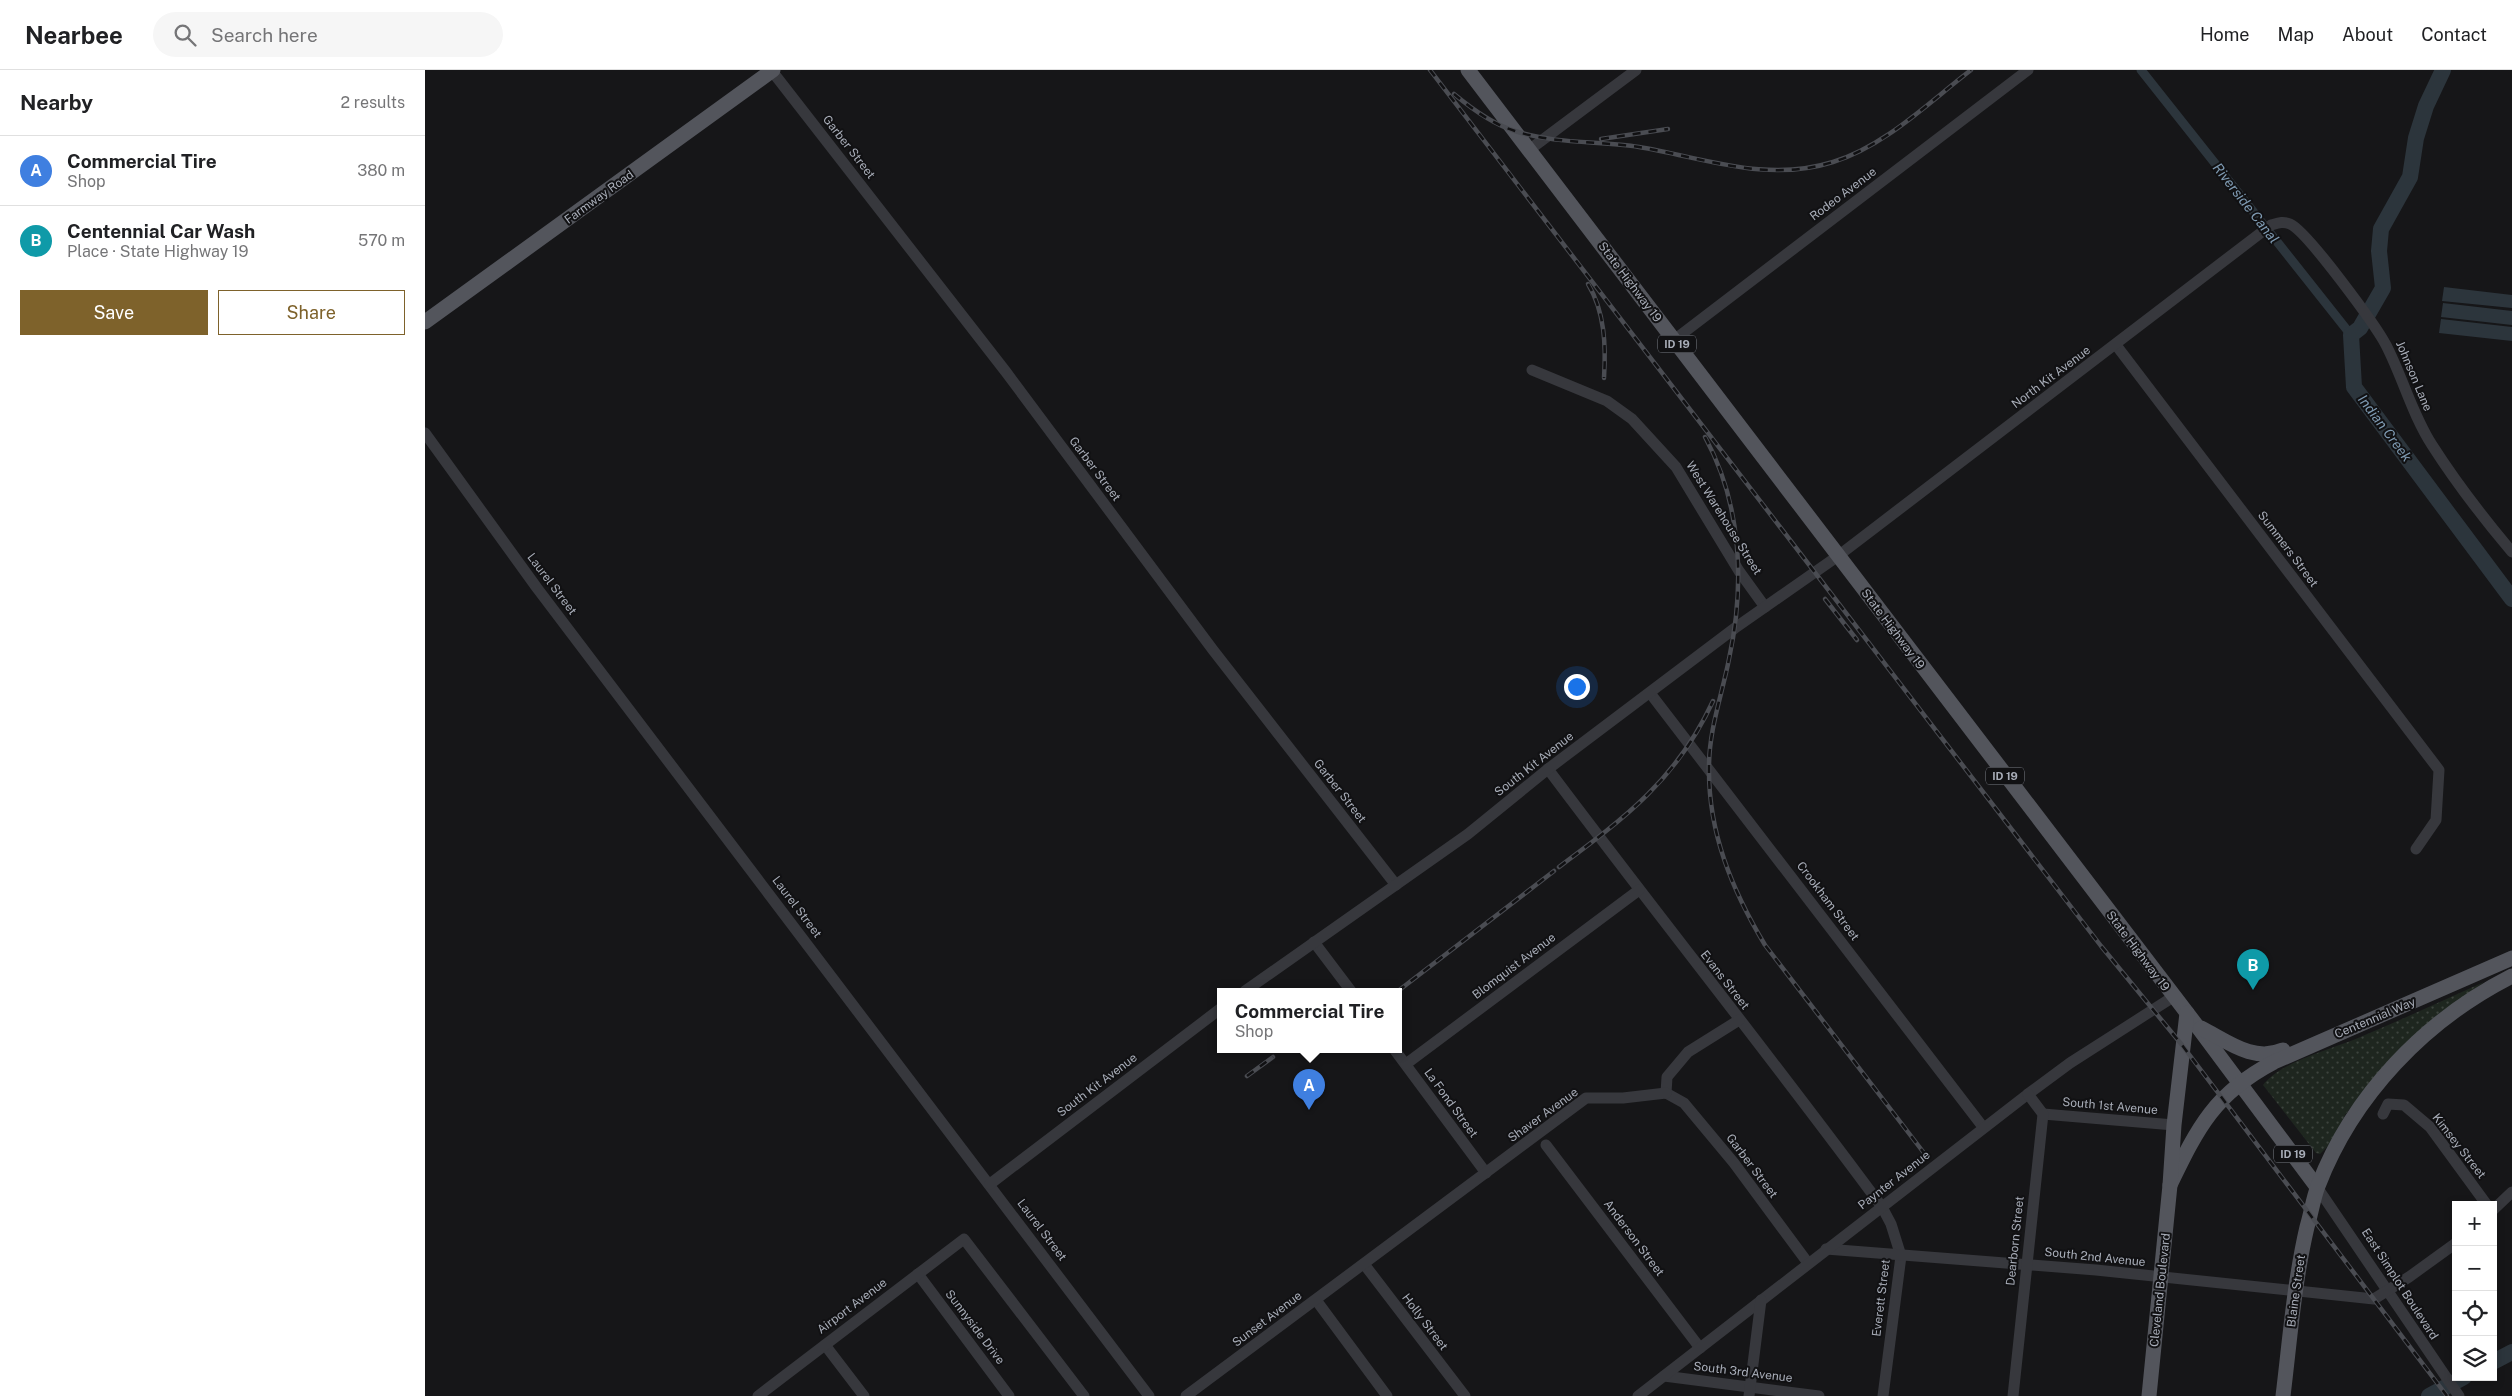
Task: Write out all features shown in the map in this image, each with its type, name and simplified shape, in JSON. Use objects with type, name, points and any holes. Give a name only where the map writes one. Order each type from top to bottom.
[{"type":"main road","name":"Farmway Road","points":[[425,322],[772,70]]},
{"type":"main road","name":"State Highway 19","points":[[1468,70],[2240,1082],[2317,1187]]},
{"type":"main road","name":"Centennial Way","points":[[2170,1185],[2202,1123],[2222,1097],[2240,1082],[2274,1062],[2512,958]]},
{"type":"main road","points":[[2317,1187],[2335,1149],[2361,1108],[2380,1081],[2405,1053],[2446,1017],[2492,986],[2512,976]]},
{"type":"main road","points":[[2197,1026],[2245,1051],[2264,1055],[2276,1053],[2417,992],[2442,989]]},
{"type":"main road","name":"Cleveland Boulevard","points":[[2149,1396],[2170,1185],[2174,1125],[2187,1013]]},
{"type":"main road","name":"Blaine Street","points":[[2283,1396],[2294,1292],[2317,1187]]},
{"type":"street","name":"Garber Street","points":[[772,70],[1006,372],[1213,650],[1395,885]]},
{"type":"street","points":[[1529,150],[1636,70]]},
{"type":"street","name":"Rodeo Avenue","points":[[1674,340],[2028,70]]},
{"type":"street","name":"North Kit Avenue","points":[[1838,556],[2276,223]]},
{"type":"street","name":"Johnson Lane","points":[[2276,223],[2291,224],[2320,254],[2374,326],[2386,344],[2404,384],[2412,408],[2433,446],[2512,552]]},
{"type":"street","name":"Summers Street","points":[[2116,344],[2439,770],[2436,820],[2417,849]]},
{"type":"street","name":"West Warehouse Street","points":[[1531,370],[1607,401],[1633,419],[1676,467],[1739,572],[1765,607]]},
{"type":"street","name":"Laurel Street","points":[[425,433],[537,588],[1149,1396]]},
{"type":"street","name":"South Kit Avenue","points":[[1249,988],[1468,834],[1548,769],[1765,607],[1838,556]]},
{"type":"street","name":"Crookham Street","points":[[1650,693],[1983,1127]]},
{"type":"street","name":"Evans Street","points":[[1548,769],[1639,890],[1808,1107],[1882,1207]]},
{"type":"street","name":"Blomquist Avenue","points":[[1406,1064],[1639,890]]},
{"type":"street","points":[[1314,942],[1349,988]]},
{"type":"street","name":"Paynter Avenue","points":[[1638,1396],[1983,1127],[2070,1063],[2173,996]]},
{"type":"street","name":"South Kit Avenue","points":[[990,1184],[1217,1011]]},
{"type":"street","points":[[1666,1093],[1667,1077],[1688,1052],[1739,1020]]},
{"type":"street","name":"La Fond Street","points":[[1397,1053],[1486,1173]]},
{"type":"street","name":"Garber Street","points":[[1666,1093],[1684,1103],[1691,1110],[1734,1163],[1808,1264]]},
{"type":"street","name":"Shaver Avenue","points":[[1363,1264],[1586,1098],[1623,1098],[1666,1093]]},
{"type":"street","points":[[2029,1094],[2043,1114]]},
{"type":"street","name":"Kimsey Street","points":[[2383,1114],[2388,1104],[2404,1105],[2430,1127],[2484,1201]]},
{"type":"street","name":"South 1st Avenue","points":[[2043,1114],[2174,1125]]},
{"type":"street","name":"Dearborn Street","points":[[2013,1396],[2043,1114]]},
{"type":"street","name":"Anderson Street","points":[[1546,1145],[1700,1348]]},
{"type":"street","name":"East Simplot Boulevard","points":[[2317,1187],[2440,1371],[2457,1393]]},
{"type":"street","points":[[2497,1206],[2512,1192]]},
{"type":"street","name":"Everett Street","points":[[1882,1207],[1891,1224],[1901,1256],[1883,1396]]},
{"type":"street","name":"Airport Avenue","points":[[758,1396],[964,1239],[1084,1396]]},
{"type":"street","name":"South 2nd Avenue","points":[[1827,1249],[2026,1264],[2374,1299],[2452,1245]]},
{"type":"street","name":"Sunset Avenue","points":[[1186,1396],[1363,1264]]},
{"type":"street","name":"Holly Street","points":[[1363,1264],[1465,1396]]},
{"type":"street","name":"Sunnyside Drive","points":[[918,1274],[1009,1396]]},
{"type":"street","points":[[1316,1300],[1387,1396]]},
{"type":"street","points":[[1750,1392],[1761,1300]]},
{"type":"street","points":[[825,1345],[864,1396]]},
{"type":"street","name":"South 3rd Avenue","points":[[1664,1376],[1750,1392],[1819,1396]]},
{"type":"shaded area","points":[[2444,287],[2512,295],[2512,308],[2442,301]]},
{"type":"shaded area","points":[[2443,303],[2512,311],[2512,325],[2441,317]]},
{"type":"shaded area","points":[[2441,319],[2512,327],[2512,341],[2439,333]]},
{"type":"shaded area","points":[[2484,982],[2441,1014],[2366,1088],[2345,1115],[2331,1143],[2320,1154],[2316,1153],[2263,1085],[2271,1077],[2294,1063],[2374,1031]]},
{"type":"waterway","name":"Riverside Canal","points":[[2141,70],[2351,335]]},
{"type":"waterway","name":"Indian Creek","points":[[2443,70],[2426,106],[2416,138],[2410,177],[2381,229],[2379,251],[2383,288],[2360,328],[2351,335],[2354,387],[2512,599]]},
{"type":"waterway","name":"Indian Creek","points":[[2497,1360],[2512,1352]]},
{"type":"waterway","name":"Indian Creek","points":[[2429,1396],[2457,1381]]},
{"type":"railway","points":[[1430,70],[2101,946],[2182,1045],[2447,1396]]},
{"type":"railway","points":[[1454,94],[1490,120],[1507,128],[1530,135],[1561,140],[1639,147],[1736,166],[1784,170],[1808,168],[1833,162],[1870,146],[1888,135],[1971,70]]},
{"type":"railway","points":[[1601,139],[1668,129]]},
{"type":"railway","points":[[1588,284],[1594,295],[1601,318],[1605,354],[1604,378]]},
{"type":"railway","points":[[1705,437],[1727,490],[1737,546],[1737,603],[1734,631],[1713,726],[1709,767],[1713,814],[1724,860],[1742,903],[1765,945],[1924,1153]]},
{"type":"railway","points":[[1825,599],[1857,640]]},
{"type":"railway","points":[[1559,867],[1628,813],[1666,775],[1699,728],[1713,701]]},
{"type":"railway","points":[[1402,988],[1554,871]]},
{"type":"railway","points":[[1247,1076],[1273,1057]]},
{"type":"place","name":"Centennial Car Wash","points":[[2253,990]]},
{"type":"place","name":"Commercial Tire","points":[[1309,1110]]}]
